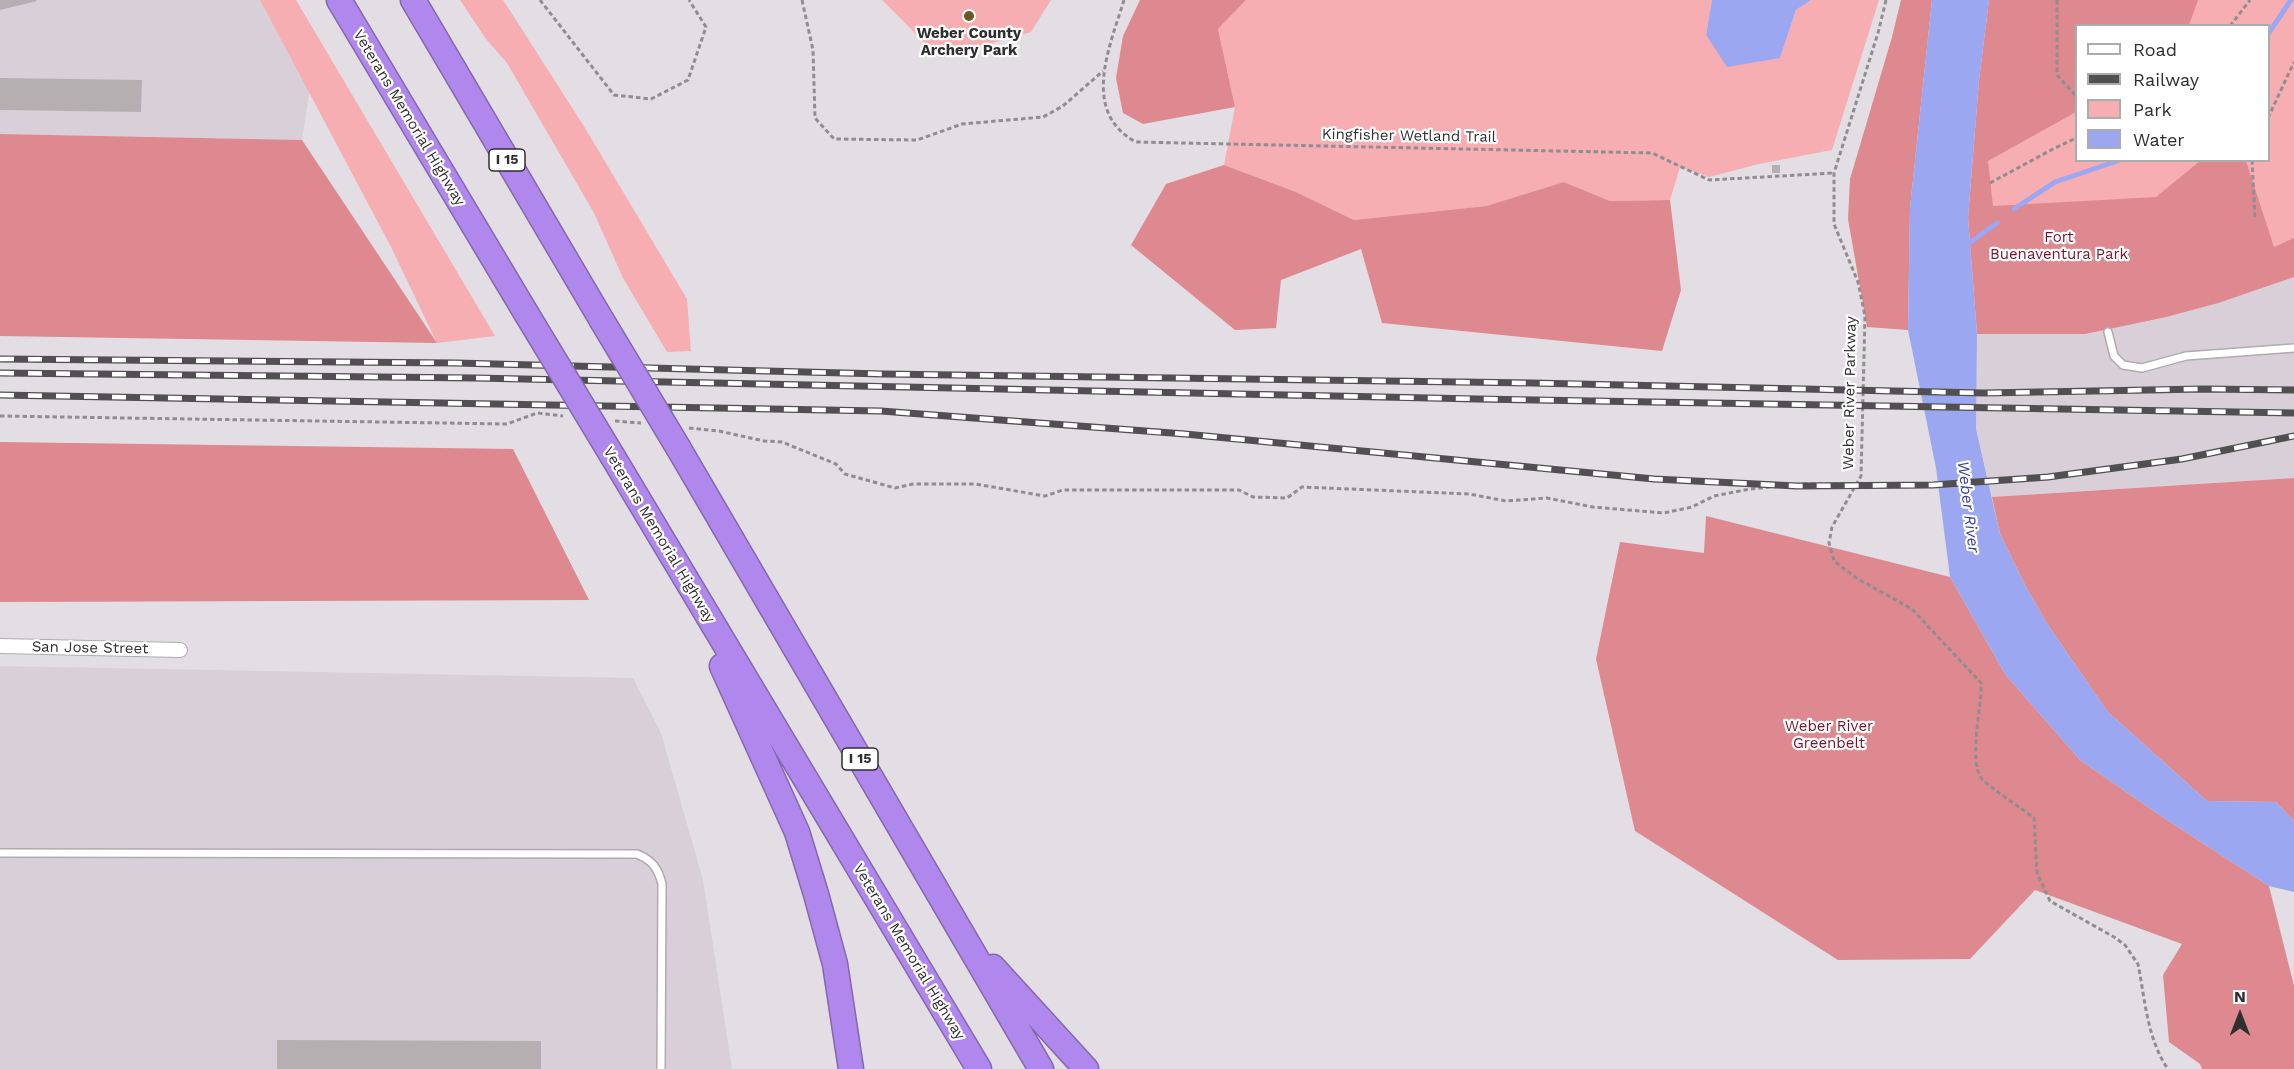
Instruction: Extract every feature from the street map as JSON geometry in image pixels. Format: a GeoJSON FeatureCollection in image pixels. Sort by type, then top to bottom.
{"type":"FeatureCollection","features":[{"type":"Feature","properties":{"kind":"highway","name":"Veterans Memorial Highway"},"geometry":{"type":"LineString","coordinates":[[339,0],[979,1069]]}},
{"type":"Feature","properties":{"kind":"highway","name":"I 15"},"geometry":{"type":"LineString","coordinates":[[413,0],[601,319],[682,438],[960,932],[1041,1069]]}},
{"type":"Feature","properties":{"kind":"highway"},"geometry":{"type":"LineString","coordinates":[[676,566],[796,832],[835,964],[851,1069]]}},
{"type":"Feature","properties":{"kind":"highway"},"geometry":{"type":"LineString","coordinates":[[960,932],[1086,1069]]}},
{"type":"Feature","properties":{"kind":"street","name":"San Jose Street"},"geometry":{"type":"LineString","coordinates":[[0,646],[180,650]]}},
{"type":"Feature","properties":{"kind":"lane"},"geometry":{"type":"LineString","coordinates":[[2108,332],[2114,356],[2123,365],[2142,369],[2186,356],[2294,348]]}},
{"type":"Feature","properties":{"kind":"lane"},"geometry":{"type":"LineString","coordinates":[[0,853],[637,854],[648,859],[655,866],[662,884],[661,1069]]}},
{"type":"Feature","properties":{"kind":"path"},"geometry":{"type":"LineString","coordinates":[[540,0],[614,95],[651,99],[688,80],[706,27],[689,0]]}},
{"type":"Feature","properties":{"kind":"path"},"geometry":{"type":"LineString","coordinates":[[802,0],[813,50],[815,118],[834,139],[917,140],[962,124],[1043,117],[1063,106],[1103,70]]}},
{"type":"Feature","properties":{"kind":"path","name":"Kingfisher Wetland Trail"},"geometry":{"type":"LineString","coordinates":[[1124,0],[1103,70],[1109,119],[1121,134],[1136,142],[1653,153],[1709,180],[1834,173]]}},
{"type":"Feature","properties":{"kind":"path","name":"Weber River Parkway"},"geometry":{"type":"LineString","coordinates":[[1886,0],[1878,33],[1834,173],[1834,224],[1858,282],[1865,316],[1861,476],[1832,526],[1829,543],[1834,561],[1858,579],[1912,609],[1981,682],[1982,698],[1975,754],[1980,777],[2034,818],[2037,873],[2050,901],[2114,937],[2133,954],[2138,964],[2151,1032],[2159,1057],[2168,1069]]}},
{"type":"Feature","properties":{"kind":"path"},"geometry":{"type":"LineString","coordinates":[[2057,0],[2057,75],[2075,95]]}},
{"type":"Feature","properties":{"kind":"path"},"geometry":{"type":"LineString","coordinates":[[2232,24],[2250,0]]}},
{"type":"Feature","properties":{"kind":"path"},"geometry":{"type":"LineString","coordinates":[[2270,114],[2294,62]]}},
{"type":"Feature","properties":{"kind":"path"},"geometry":{"type":"LineString","coordinates":[[1990,183],[2075,138]]}},
{"type":"Feature","properties":{"kind":"path"},"geometry":{"type":"LineString","coordinates":[[2252,162],[2255,218]]}},
{"type":"Feature","properties":{"kind":"path"},"geometry":{"type":"LineString","coordinates":[[0,416],[507,424],[537,413],[572,417]]}},
{"type":"Feature","properties":{"kind":"path"},"geometry":{"type":"LineString","coordinates":[[606,420],[651,424]]}},
{"type":"Feature","properties":{"kind":"path"},"geometry":{"type":"LineString","coordinates":[[682,438],[719,431],[764,441],[782,442],[836,464],[846,474],[895,488],[913,484],[975,484],[1045,496],[1062,490],[1239,490],[1253,497],[1287,498],[1302,487],[1469,494],[1506,501],[1547,498],[1593,507],[1664,513],[1692,507],[1714,496],[1750,489],[1804,484],[1856,484]]}},
{"type":"Feature","properties":{"kind":"shaded area"},"geometry":{"type":"Polygon","coordinates":[[[0,0],[267,0],[311,81],[302,140],[0,134],[0,0]]]}},
{"type":"Feature","properties":{"kind":"shaded area"},"geometry":{"type":"Polygon","coordinates":[[[2294,277],[2294,478],[1992,497],[1976,429],[1977,334],[2085,334],[2166,317],[2218,303],[2294,277]]]}},
{"type":"Feature","properties":{"kind":"shaded area"},"geometry":{"type":"Polygon","coordinates":[[[0,666],[633,678],[661,733],[703,880],[732,1069],[0,1069],[0,666]]]}},
{"type":"Feature","properties":{"kind":"green space"},"geometry":{"type":"Polygon","coordinates":[[[260,0],[296,0],[495,336],[437,343],[390,245],[260,0]]]}},
{"type":"Feature","properties":{"kind":"green space"},"geometry":{"type":"Polygon","coordinates":[[[460,0],[503,0],[509,9],[585,128],[687,299],[691,351],[667,352],[623,278],[594,213],[507,63],[486,39],[460,0]]]}},
{"type":"Feature","properties":{"kind":"green space","name":"Weber County Archery Park"},"geometry":{"type":"Polygon","coordinates":[[[882,0],[1051,0],[1031,32],[940,58],[882,0]]]}},
{"type":"Feature","properties":{"kind":"green space"},"geometry":{"type":"Polygon","coordinates":[[[1140,0],[1246,0],[1218,29],[1235,107],[1143,124],[1123,113],[1116,78],[1123,36],[1140,0]]]}},
{"type":"Feature","properties":{"kind":"green space"},"geometry":{"type":"Polygon","coordinates":[[[1246,0],[1712,0],[1706,35],[1780,58],[1796,10],[1811,0],[1879,0],[1832,150],[1759,164],[1709,177],[1680,167],[1670,200],[1610,201],[1564,182],[1486,206],[1354,220],[1296,192],[1224,165],[1235,107],[1218,29],[1246,0]]]}},
{"type":"Feature","properties":{"kind":"green space"},"geometry":{"type":"Polygon","coordinates":[[[1901,0],[1932,0],[1910,208],[1908,330],[1867,327],[1848,219],[1850,179],[1901,0]]]}},
{"type":"Feature","properties":{"kind":"green space","name":"Fort Buenaventura Park"},"geometry":{"type":"Polygon","coordinates":[[[1989,0],[2294,0],[2294,277],[2218,303],[2166,317],[2085,334],[1977,334],[1989,0]]]}},
{"type":"Feature","properties":{"kind":"green space","name":"Fort Buenaventura Park"},"geometry":{"type":"Polygon","coordinates":[[[1989,0],[2198,0],[2189,24],[2075,24],[2075,113],[1988,161],[1993,206],[2156,197],[2199,162],[2246,162],[2274,247],[2294,238],[2294,277],[2218,303],[2166,317],[2085,334],[1977,334],[1968,218],[1979,80],[1989,0]]]}},
{"type":"Feature","properties":{"kind":"green space"},"geometry":{"type":"Polygon","coordinates":[[[0,134],[302,140],[437,343],[0,336],[0,134]]]}},
{"type":"Feature","properties":{"kind":"green space"},"geometry":{"type":"Polygon","coordinates":[[[1224,165],[1296,192],[1354,220],[1486,206],[1564,182],[1610,201],[1670,200],[1681,290],[1662,351],[1382,323],[1361,249],[1281,280],[1276,328],[1235,330],[1131,245],[1166,184],[1224,165]]]}},
{"type":"Feature","properties":{"kind":"green space"},"geometry":{"type":"Polygon","coordinates":[[[0,442],[513,449],[589,600],[0,602],[0,442]]]}},
{"type":"Feature","properties":{"kind":"green space"},"geometry":{"type":"Polygon","coordinates":[[[2294,478],[2294,821],[2276,802],[2207,801],[2107,711],[2046,622],[2025,585],[2000,534],[1992,497],[2294,478]]]}},
{"type":"Feature","properties":{"kind":"green space","name":"Weber River Greenbelt"},"geometry":{"type":"Polygon","coordinates":[[[1706,516],[1950,577],[2005,674],[2080,760],[2269,886],[2294,986],[2294,1069],[2202,1069],[2200,1064],[2169,1042],[2163,975],[2182,944],[2035,890],[1970,959],[1838,960],[1635,831],[1596,659],[1620,542],[1704,553],[1706,516]]]}},
{"type":"Feature","properties":{"kind":"water"},"geometry":{"type":"Polygon","coordinates":[[[1712,0],[1811,0],[1796,10],[1780,58],[1727,67],[1706,35],[1712,0]]]}},
{"type":"Feature","properties":{"kind":"water","name":"Weber River"},"geometry":{"type":"Polygon","coordinates":[[[1932,0],[1989,0],[1979,80],[1968,218],[1977,334],[1976,429],[2000,534],[2046,622],[2107,711],[2207,801],[2276,802],[2294,821],[2294,892],[2269,886],[2080,760],[2005,674],[1950,577],[1936,468],[1908,330],[1910,208],[1932,0]]]}},
{"type":"Feature","properties":{"kind":"building"},"geometry":{"type":"Polygon","coordinates":[[[0,0],[36,0],[37,1],[0,10],[0,0]]]}},
{"type":"Feature","properties":{"kind":"building"},"geometry":{"type":"Polygon","coordinates":[[[0,78],[142,80],[141,112],[0,110],[0,78]]]}},
{"type":"Feature","properties":{"kind":"building"},"geometry":{"type":"Polygon","coordinates":[[[1772,165],[1780,165],[1780,173],[1772,173],[1772,165]]]}},
{"type":"Feature","properties":{"kind":"building"},"geometry":{"type":"Polygon","coordinates":[[[277,1040],[541,1041],[541,1069],[277,1069],[277,1040]]]}},
{"type":"Feature","properties":{"kind":"waterway"},"geometry":{"type":"LineString","coordinates":[[2270,31],[2291,0]]}},
{"type":"Feature","properties":{"kind":"waterway"},"geometry":{"type":"LineString","coordinates":[[2014,209],[2055,182],[2114,162]]}},
{"type":"Feature","properties":{"kind":"waterway"},"geometry":{"type":"LineString","coordinates":[[1964,247],[1997,223]]}},
{"type":"Feature","properties":{"kind":"railway"},"geometry":{"type":"LineString","coordinates":[[0,359],[456,363],[883,374],[1532,383],[1984,393],[2203,389],[2294,390]]}},
{"type":"Feature","properties":{"kind":"railway"},"geometry":{"type":"LineString","coordinates":[[0,373],[475,378],[2294,413]]}},
{"type":"Feature","properties":{"kind":"railway"},"geometry":{"type":"LineString","coordinates":[[0,395],[881,411],[1185,434],[1654,479],[1797,486],[1933,485],[2048,477],[2182,459],[2294,436]]}},
{"type":"Feature","properties":{"kind":"place","name":"Weber County Archery Park"},"geometry":{"type":"Point","coordinates":[969,16]}}]}
